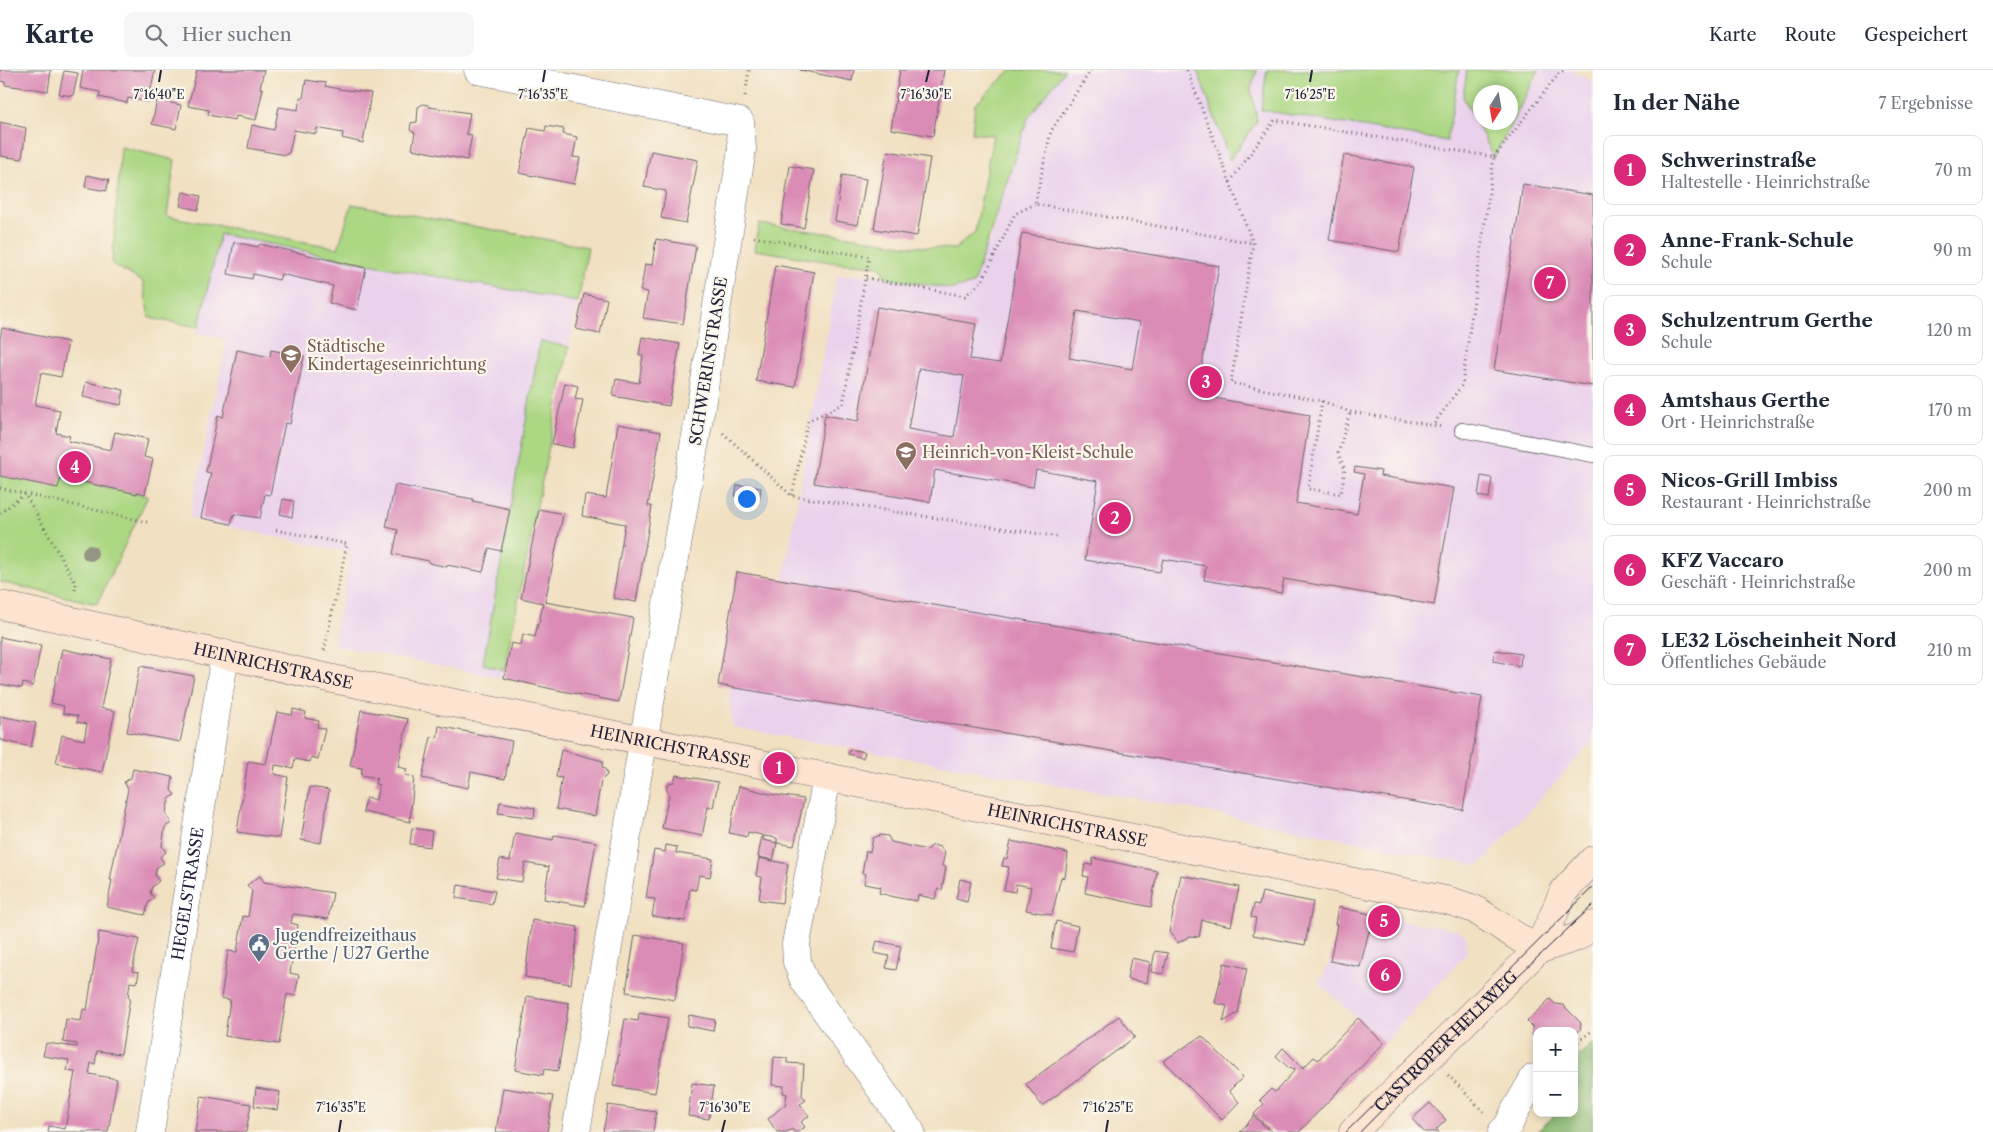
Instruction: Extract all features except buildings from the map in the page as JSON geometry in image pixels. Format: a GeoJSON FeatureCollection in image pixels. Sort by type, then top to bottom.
{"type":"FeatureCollection","features":[{"type":"Feature","properties":{"kind":"street","name":"SCHWERINSTRASSE"},"geometry":{"type":"LineString","coordinates":[[478,70],[740,122],[742,149],[700,412],[576,1132]]}},
{"type":"Feature","properties":{"kind":"street","name":"HEINRICHSTRASSE"},"geometry":{"type":"LineString","coordinates":[[0,605],[318,675],[1450,901],[1474,909],[1538,950]]}},
{"type":"Feature","properties":{"kind":"street","name":"HEGELSTRASSE"},"geometry":{"type":"LineString","coordinates":[[150,1132],[225,654]]}},
{"type":"Feature","properties":{"kind":"street"},"geometry":{"type":"LineString","coordinates":[[827,777],[796,944],[797,962],[804,980],[911,1132]]}},
{"type":"Feature","properties":{"kind":"street","name":"CASTROPER HELLWEG"},"geometry":{"type":"LineString","coordinates":[[1354,1132],[1538,950],[1564,890],[1593,860]]}},
{"type":"Feature","properties":{"kind":"street","name":"CASTROPER HELLWEG"},"geometry":{"type":"LineString","coordinates":[[1538,950],[1577,937],[1593,925]]}},
{"type":"Feature","properties":{"kind":"street"},"geometry":{"type":"LineString","coordinates":[[1502,1132],[1508,1126],[1533,1080]]}},
{"type":"Feature","properties":{"kind":"lane"},"geometry":{"type":"LineString","coordinates":[[1462,430],[1593,455]]}},
{"type":"Feature","properties":{"kind":"path"},"geometry":{"type":"LineString","coordinates":[[1035,204],[1051,131],[1091,70]]}},
{"type":"Feature","properties":{"kind":"path"},"geometry":{"type":"LineString","coordinates":[[1187,70],[1253,243],[1231,382],[1322,401],[1350,412],[1462,430]]}},
{"type":"Feature","properties":{"kind":"path"},"geometry":{"type":"LineString","coordinates":[[1433,425],[1462,385],[1494,157],[1560,72],[1565,70]]}},
{"type":"Feature","properties":{"kind":"path"},"geometry":{"type":"LineString","coordinates":[[1230,182],[1276,120],[1494,157]]}},
{"type":"Feature","properties":{"kind":"path"},"geometry":{"type":"LineString","coordinates":[[866,278],[965,296],[982,281],[1014,214],[1035,204],[1253,243]]}},
{"type":"Feature","properties":{"kind":"path"},"geometry":{"type":"LineString","coordinates":[[728,233],[870,257],[843,404],[808,421],[792,496]]}},
{"type":"Feature","properties":{"kind":"path"},"geometry":{"type":"LineString","coordinates":[[1322,401],[1308,489],[1341,494],[1345,469],[1338,454],[1350,412]]}},
{"type":"Feature","properties":{"kind":"path"},"geometry":{"type":"LineString","coordinates":[[700,412],[792,496],[1060,537]]}},
{"type":"Feature","properties":{"kind":"path"},"geometry":{"type":"LineString","coordinates":[[0,488],[147,522]]}},
{"type":"Feature","properties":{"kind":"path"},"geometry":{"type":"LineString","coordinates":[[0,514],[25,494]]}},
{"type":"Feature","properties":{"kind":"path"},"geometry":{"type":"LineString","coordinates":[[25,494],[76,584],[70,620]]}},
{"type":"Feature","properties":{"kind":"path"},"geometry":{"type":"LineString","coordinates":[[276,530],[347,544],[318,675]]}},
{"type":"Feature","properties":{"kind":"path"},"geometry":{"type":"LineString","coordinates":[[1578,1042],[1593,1030]]}},
{"type":"Feature","properties":{"kind":"path"},"geometry":{"type":"LineString","coordinates":[[1431,1056],[1483,1111]]}},
{"type":"Feature","properties":{"kind":"shaded area"},"geometry":{"type":"Polygon","coordinates":[[[1053,70],[1571,70],[1593,82],[1593,741],[1479,866],[1197,810],[733,727],[729,698],[738,627],[784,578],[837,275],[950,276],[990,242],[1022,112],[1053,70]]]}},
{"type":"Feature","properties":{"kind":"shaded area"},"geometry":{"type":"Polygon","coordinates":[[[219,234],[384,267],[578,302],[502,678],[333,645],[351,553],[190,518],[227,340],[197,333],[219,234]]]}},
{"type":"Feature","properties":{"kind":"shaded area"},"geometry":{"type":"Polygon","coordinates":[[[1394,919],[1457,930],[1466,936],[1467,953],[1384,1043],[1319,983],[1330,961],[1360,967],[1369,931],[1391,935],[1394,919]]]}},
{"type":"Feature","properties":{"kind":"green space"},"geometry":{"type":"Polygon","coordinates":[[[1011,70],[1065,70],[1028,118],[973,284],[952,289],[886,278],[880,266],[836,263],[755,250],[759,224],[907,246],[955,249],[975,232],[993,135],[972,133],[975,104],[1011,70]]]}},
{"type":"Feature","properties":{"kind":"green space"},"geometry":{"type":"Polygon","coordinates":[[[1197,70],[1257,70],[1251,89],[1257,121],[1230,160],[1197,70]]]}},
{"type":"Feature","properties":{"kind":"green space"},"geometry":{"type":"Polygon","coordinates":[[[1267,70],[1459,70],[1447,141],[1261,110],[1267,70]]]}},
{"type":"Feature","properties":{"kind":"green space"},"geometry":{"type":"Polygon","coordinates":[[[1467,70],[1539,70],[1518,111],[1518,85],[1473,85],[1473,116],[1463,97],[1467,70]]]}},
{"type":"Feature","properties":{"kind":"green space"},"geometry":{"type":"Polygon","coordinates":[[[1480,130],[1508,130],[1494,157],[1480,130]]]}},
{"type":"Feature","properties":{"kind":"green space"},"geometry":{"type":"Polygon","coordinates":[[[121,147],[175,160],[167,216],[338,248],[352,204],[588,247],[578,302],[384,267],[220,234],[199,327],[149,318],[143,282],[112,264],[121,147]]]}},
{"type":"Feature","properties":{"kind":"green space"},"geometry":{"type":"Polygon","coordinates":[[[540,341],[569,347],[504,670],[483,664],[540,341]]]}},
{"type":"Feature","properties":{"kind":"green space"},"geometry":{"type":"Polygon","coordinates":[[[0,465],[148,496],[97,604],[0,582],[0,465]]]}},
{"type":"Feature","properties":{"kind":"green space"},"geometry":{"type":"Polygon","coordinates":[[[1593,1043],[1593,1132],[1536,1132],[1553,1117],[1578,1117],[1578,1056],[1593,1043]]]}},
{"type":"Feature","properties":{"kind":"tram line"},"geometry":{"type":"LineString","coordinates":[[1346,1132],[1593,887]]}},
{"type":"Feature","properties":{"kind":"tram line"},"geometry":{"type":"LineString","coordinates":[[1360,1132],[1465,1026],[1593,905]]}},
{"type":"Feature","properties":{"kind":"place","name":"LE32 Löscheinheit Nord"},"geometry":{"type":"Point","coordinates":[1550,283]}},
{"type":"Feature","properties":{"kind":"place","name":"Städtische Kindertageseinrichtung"},"geometry":{"type":"Point","coordinates":[291,374]}},
{"type":"Feature","properties":{"kind":"place","name":"Schulzentrum Gerthe"},"geometry":{"type":"Point","coordinates":[1206,382]}},
{"type":"Feature","properties":{"kind":"place","name":"Amtshaus Gerthe"},"geometry":{"type":"Point","coordinates":[75,467]}},
{"type":"Feature","properties":{"kind":"place","name":"Heinrich-von-Kleist-Schule"},"geometry":{"type":"Point","coordinates":[906,471]}},
{"type":"Feature","properties":{"kind":"place","name":"Anne-Frank-Schule"},"geometry":{"type":"Point","coordinates":[1115,518]}},
{"type":"Feature","properties":{"kind":"place","name":"Schwerinstraße"},"geometry":{"type":"Point","coordinates":[779,768]}},
{"type":"Feature","properties":{"kind":"place","name":"Nicos-Grill Imbiss"},"geometry":{"type":"Point","coordinates":[1384,921]}},
{"type":"Feature","properties":{"kind":"place","name":"Jugendfreizeithaus Gerthe / U27 Gerthe"},"geometry":{"type":"Point","coordinates":[259,963]}},
{"type":"Feature","properties":{"kind":"place","name":"KFZ Vaccaro"},"geometry":{"type":"Point","coordinates":[1385,975]}}]}
